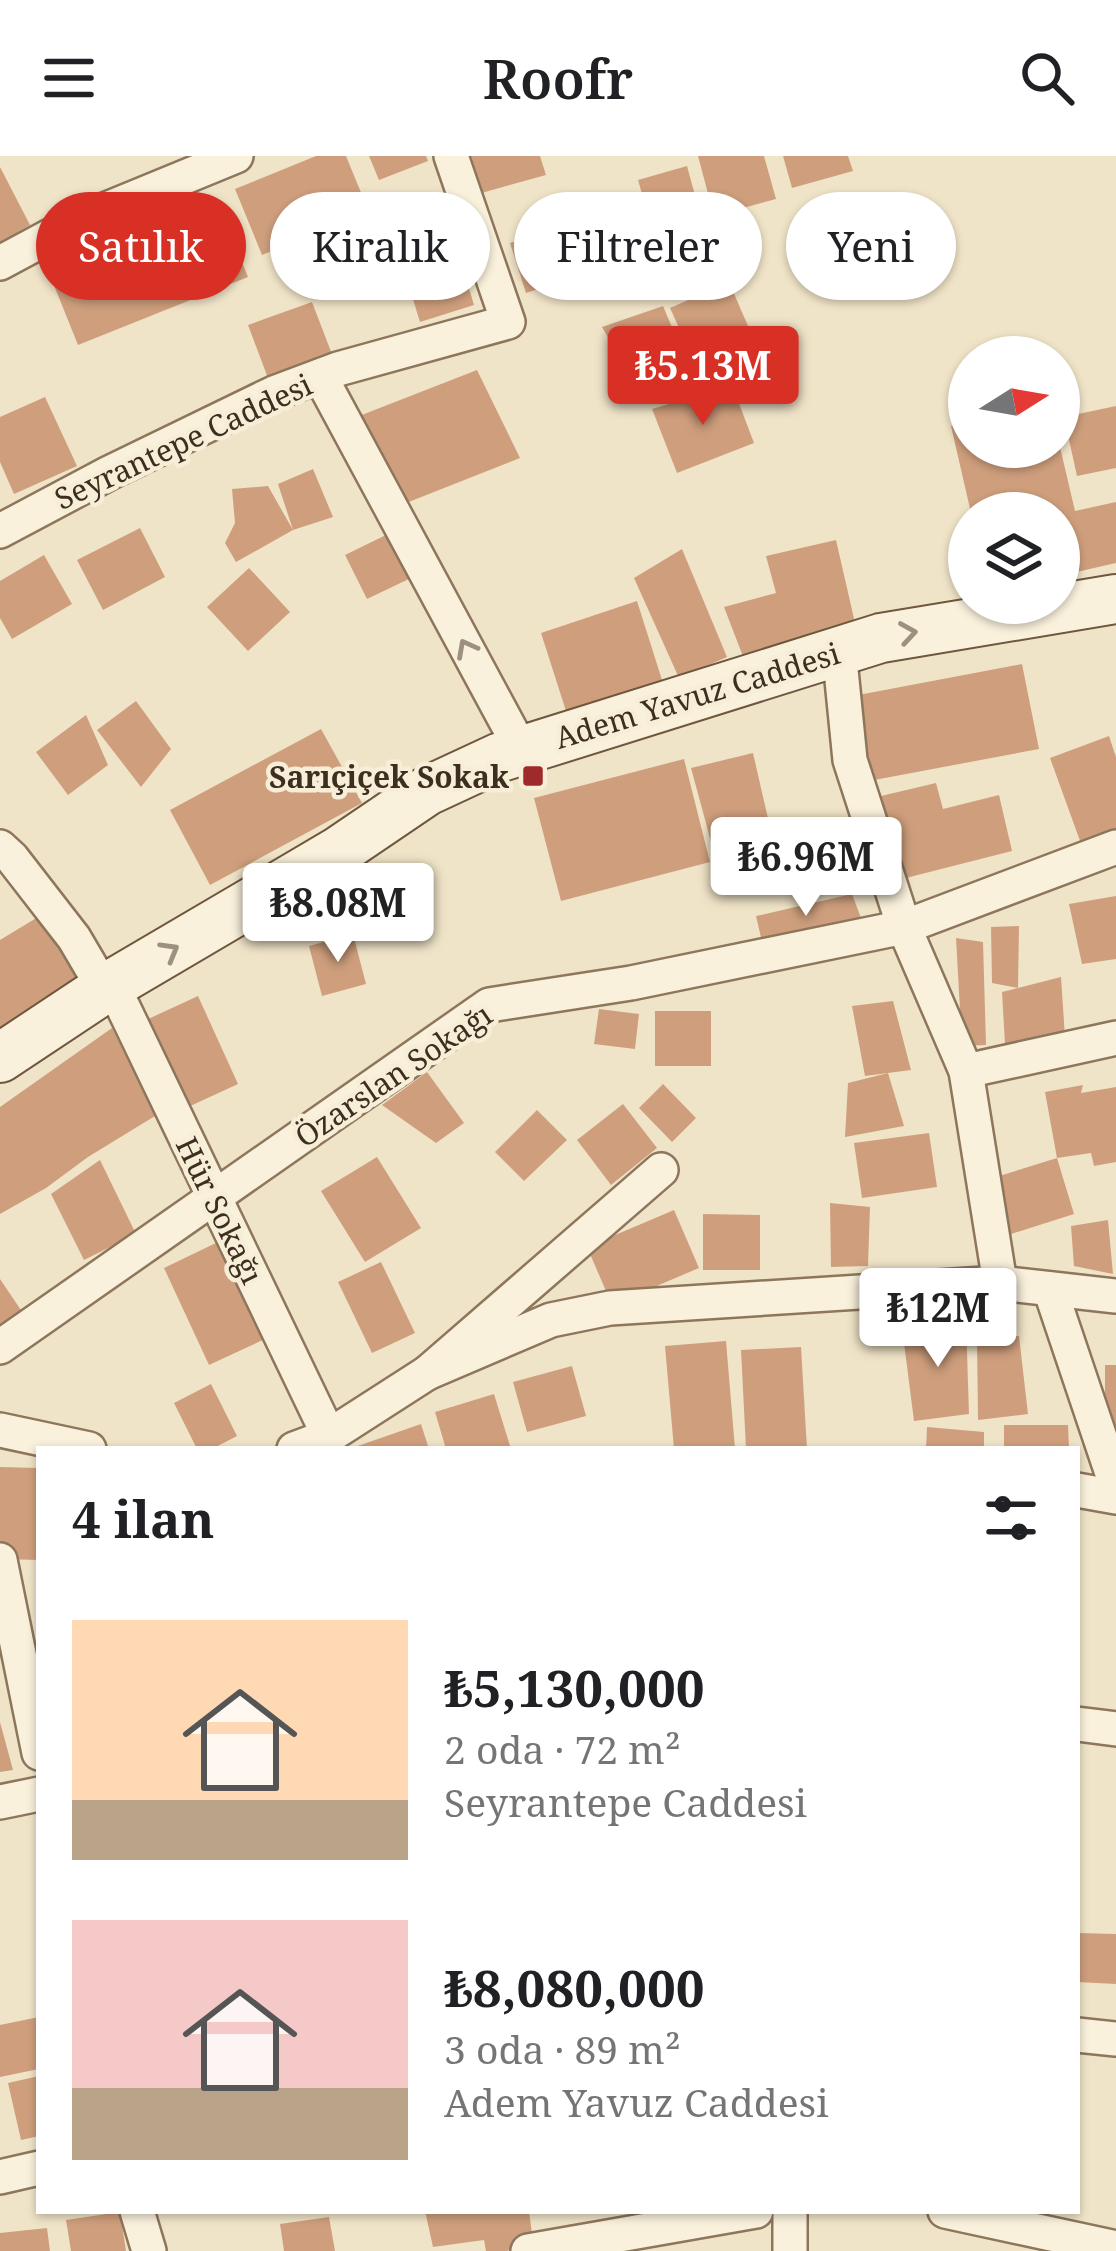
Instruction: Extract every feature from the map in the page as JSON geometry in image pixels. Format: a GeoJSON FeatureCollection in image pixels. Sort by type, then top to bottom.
{"type":"FeatureCollection","features":[{"type":"Feature","properties":{"kind":"main road","name":"Adem Yavuz Caddesi"},"geometry":{"type":"LineString","coordinates":[[0,1058],[108,987],[337,852],[427,791],[498,758],[881,638],[1116,599]]}},
{"type":"Feature","properties":{"kind":"street"},"geometry":{"type":"LineString","coordinates":[[0,263],[80,220],[236,156]]}},
{"type":"Feature","properties":{"kind":"street","name":"Seyrantepe Caddesi"},"geometry":{"type":"LineString","coordinates":[[0,530],[274,393],[508,322],[451,156]]}},
{"type":"Feature","properties":{"kind":"street"},"geometry":{"type":"LineString","coordinates":[[320,376],[522,751]]}},
{"type":"Feature","properties":{"kind":"street"},"geometry":{"type":"LineString","coordinates":[[839,650],[850,760],[904,927],[966,1072],[1000,1283]]}},
{"type":"Feature","properties":{"kind":"street","name":"Özarslan Sokağı"},"geometry":{"type":"LineString","coordinates":[[0,1347],[489,1005],[631,983],[904,927],[1116,847]]}},
{"type":"Feature","properties":{"kind":"street","name":"Hür Sokağı"},"geometry":{"type":"LineString","coordinates":[[0,848],[108,987],[328,1436]]}},
{"type":"Feature","properties":{"kind":"street"},"geometry":{"type":"LineString","coordinates":[[966,1072],[1116,1038]]}},
{"type":"Feature","properties":{"kind":"street"},"geometry":{"type":"LineString","coordinates":[[302,1446],[328,1436],[427,1373],[662,1170]]}},
{"type":"Feature","properties":{"kind":"street"},"geometry":{"type":"LineString","coordinates":[[427,1373],[551,1320],[610,1308],[1000,1283],[1116,1296]]}},
{"type":"Feature","properties":{"kind":"street"},"geometry":{"type":"LineString","coordinates":[[1050,1289],[1116,1485]]}},
{"type":"Feature","properties":{"kind":"street"},"geometry":{"type":"LineString","coordinates":[[0,1430],[75,1446]]}},
{"type":"Feature","properties":{"kind":"street"},"geometry":{"type":"LineString","coordinates":[[1080,1491],[1116,1497]]}},
{"type":"Feature","properties":{"kind":"street"},"geometry":{"type":"LineString","coordinates":[[0,1560],[36,1738]]}},
{"type":"Feature","properties":{"kind":"street"},"geometry":{"type":"LineString","coordinates":[[1080,1724],[1116,1729]]}},
{"type":"Feature","properties":{"kind":"street"},"geometry":{"type":"LineString","coordinates":[[0,1802],[36,1795]]}},
{"type":"Feature","properties":{"kind":"street"},"geometry":{"type":"LineString","coordinates":[[1080,2035],[1116,2039]]}},
{"type":"Feature","properties":{"kind":"street"},"geometry":{"type":"LineString","coordinates":[[1,2173],[36,2168]]}},
{"type":"Feature","properties":{"kind":"street"},"geometry":{"type":"LineString","coordinates":[[138,2214],[148,2251]]}},
{"type":"Feature","properties":{"kind":"street"},"geometry":{"type":"LineString","coordinates":[[528,2251],[738,2214]]}},
{"type":"Feature","properties":{"kind":"street"},"geometry":{"type":"LineString","coordinates":[[790,2214],[790,2251]]}},
{"type":"Feature","properties":{"kind":"street"},"geometry":{"type":"LineString","coordinates":[[959,2214],[1116,2248]]}},
{"type":"Feature","properties":{"kind":"building"},"geometry":{"type":"Polygon","coordinates":[[[316,156],[346,156],[361,192],[270,192],[270,252],[262,255],[246,216],[246,192],[235,189],[316,156]]]}},
{"type":"Feature","properties":{"kind":"building"},"geometry":{"type":"Polygon","coordinates":[[[369,156],[426,156],[428,161],[379,180],[369,156]]]}},
{"type":"Feature","properties":{"kind":"building"},"geometry":{"type":"Polygon","coordinates":[[[467,156],[540,156],[546,175],[477,192],[467,156]]]}},
{"type":"Feature","properties":{"kind":"building"},"geometry":{"type":"Polygon","coordinates":[[[698,156],[764,156],[776,199],[762,203],[762,192],[708,192],[698,156]]]}},
{"type":"Feature","properties":{"kind":"building"},"geometry":{"type":"Polygon","coordinates":[[[783,156],[848,156],[853,171],[792,188],[783,156]]]}},
{"type":"Feature","properties":{"kind":"building"},"geometry":{"type":"Polygon","coordinates":[[[687,166],[694,192],[641,192],[638,180],[687,166]]]}},
{"type":"Feature","properties":{"kind":"building"},"geometry":{"type":"Polygon","coordinates":[[[0,167],[30,225],[0,243],[0,167]]]}},
{"type":"Feature","properties":{"kind":"building"},"geometry":{"type":"Polygon","coordinates":[[[60,300],[190,300],[78,345],[60,300]]]}},
{"type":"Feature","properties":{"kind":"building"},"geometry":{"type":"Polygon","coordinates":[[[413,300],[472,300],[474,305],[420,322],[413,300]]]}},
{"type":"Feature","properties":{"kind":"building"},"geometry":{"type":"Polygon","coordinates":[[[688,300],[737,300],[751,333],[691,354],[670,308],[688,300]]]}},
{"type":"Feature","properties":{"kind":"building"},"geometry":{"type":"Polygon","coordinates":[[[312,302],[335,362],[271,386],[248,325],[312,302]]]}},
{"type":"Feature","properties":{"kind":"building"},"geometry":{"type":"Polygon","coordinates":[[[663,306],[693,377],[640,394],[602,327],[663,306]]]}},
{"type":"Feature","properties":{"kind":"building"},"geometry":{"type":"Polygon","coordinates":[[[477,370],[520,458],[396,507],[354,418],[477,370]]]}},
{"type":"Feature","properties":{"kind":"building"},"geometry":{"type":"Polygon","coordinates":[[[732,385],[754,443],[677,473],[652,409],[732,385]]]}},
{"type":"Feature","properties":{"kind":"building"},"geometry":{"type":"Polygon","coordinates":[[[45,397],[77,466],[14,494],[0,462],[0,417],[45,397]]]}},
{"type":"Feature","properties":{"kind":"building"},"geometry":{"type":"Polygon","coordinates":[[[1116,406],[1116,468],[1077,476],[1080,414],[1116,406]]]}},
{"type":"Feature","properties":{"kind":"building"},"geometry":{"type":"Polygon","coordinates":[[[961,468],[1065,468],[1071,492],[966,492],[961,468]]]}},
{"type":"Feature","properties":{"kind":"building"},"geometry":{"type":"Polygon","coordinates":[[[313,469],[333,517],[293,530],[278,484],[313,469]]]}},
{"type":"Feature","properties":{"kind":"building"},"geometry":{"type":"Polygon","coordinates":[[[268,486],[293,530],[236,562],[225,543],[235,523],[232,489],[268,486]]]}},
{"type":"Feature","properties":{"kind":"building"},"geometry":{"type":"Polygon","coordinates":[[[1116,502],[1116,563],[1080,571],[1080,510],[1116,502]]]}},
{"type":"Feature","properties":{"kind":"building"},"geometry":{"type":"Polygon","coordinates":[[[140,528],[165,577],[103,610],[77,560],[140,528]]]}},
{"type":"Feature","properties":{"kind":"building"},"geometry":{"type":"Polygon","coordinates":[[[390,533],[413,577],[367,599],[345,555],[390,533]]]}},
{"type":"Feature","properties":{"kind":"building"},"geometry":{"type":"Polygon","coordinates":[[[836,540],[858,636],[744,659],[724,607],[776,593],[766,556],[836,540]]]}},
{"type":"Feature","properties":{"kind":"building"},"geometry":{"type":"Polygon","coordinates":[[[682,549],[727,657],[679,678],[634,578],[682,549]]]}},
{"type":"Feature","properties":{"kind":"building"},"geometry":{"type":"Polygon","coordinates":[[[44,555],[72,604],[12,639],[0,618],[0,581],[44,555]]]}},
{"type":"Feature","properties":{"kind":"building"},"geometry":{"type":"Polygon","coordinates":[[[249,568],[290,612],[248,651],[207,607],[249,568]]]}},
{"type":"Feature","properties":{"kind":"building"},"geometry":{"type":"Polygon","coordinates":[[[637,601],[662,680],[566,711],[541,633],[637,601]]]}},
{"type":"Feature","properties":{"kind":"building"},"geometry":{"type":"Polygon","coordinates":[[[1022,664],[1039,749],[869,781],[853,696],[1022,664]]]}},
{"type":"Feature","properties":{"kind":"building"},"geometry":{"type":"Polygon","coordinates":[[[136,701],[171,749],[141,787],[97,730],[136,701]]]}},
{"type":"Feature","properties":{"kind":"building"},"geometry":{"type":"Polygon","coordinates":[[[86,715],[108,765],[68,795],[36,752],[86,715]]]}},
{"type":"Feature","properties":{"kind":"building"},"geometry":{"type":"Polygon","coordinates":[[[321,729],[362,803],[210,885],[170,810],[321,729]]]}},
{"type":"Feature","properties":{"kind":"building"},"geometry":{"type":"Polygon","coordinates":[[[1109,736],[1116,757],[1116,837],[1083,849],[1050,758],[1109,736]]]}},
{"type":"Feature","properties":{"kind":"building"},"geometry":{"type":"Polygon","coordinates":[[[753,753],[780,871],[723,886],[691,768],[753,753]]]}},
{"type":"Feature","properties":{"kind":"building"},"geometry":{"type":"Polygon","coordinates":[[[684,759],[710,862],[561,901],[534,798],[684,759]]]}},
{"type":"Feature","properties":{"kind":"building"},"geometry":{"type":"Polygon","coordinates":[[[936,783],[943,809],[999,795],[1012,851],[902,879],[881,796],[936,783]]]}},
{"type":"Feature","properties":{"kind":"building"},"geometry":{"type":"Polygon","coordinates":[[[852,894],[861,918],[763,946],[756,916],[852,894]]]}},
{"type":"Feature","properties":{"kind":"building"},"geometry":{"type":"Polygon","coordinates":[[[1116,896],[1116,959],[1082,964],[1069,904],[1116,896]]]}},
{"type":"Feature","properties":{"kind":"building"},"geometry":{"type":"Polygon","coordinates":[[[38,917],[79,980],[0,1031],[0,940],[38,917]]]}},
{"type":"Feature","properties":{"kind":"building"},"geometry":{"type":"Polygon","coordinates":[[[1019,926],[1018,988],[992,983],[991,927],[1019,926]]]}},
{"type":"Feature","properties":{"kind":"building"},"geometry":{"type":"Polygon","coordinates":[[[353,934],[366,984],[322,996],[309,946],[353,934]]]}},
{"type":"Feature","properties":{"kind":"building"},"geometry":{"type":"Polygon","coordinates":[[[956,938],[983,942],[986,1045],[962,1046],[956,938]]]}},
{"type":"Feature","properties":{"kind":"building"},"geometry":{"type":"Polygon","coordinates":[[[1061,977],[1065,1037],[1005,1044],[1002,992],[1061,977]]]}},
{"type":"Feature","properties":{"kind":"building"},"geometry":{"type":"Polygon","coordinates":[[[198,996],[238,1084],[186,1108],[146,1020],[198,996]]]}},
{"type":"Feature","properties":{"kind":"building"},"geometry":{"type":"Polygon","coordinates":[[[893,1001],[911,1070],[865,1076],[852,1006],[893,1001]]]}},
{"type":"Feature","properties":{"kind":"building"},"geometry":{"type":"Polygon","coordinates":[[[599,1009],[639,1014],[635,1049],[594,1044],[599,1009]]]}},
{"type":"Feature","properties":{"kind":"building"},"geometry":{"type":"Polygon","coordinates":[[[655,1011],[711,1011],[711,1066],[655,1066],[655,1011]]]}},
{"type":"Feature","properties":{"kind":"building"},"geometry":{"type":"Polygon","coordinates":[[[112,1028],[155,1116],[0,1214],[0,1107],[112,1028]]]}},
{"type":"Feature","properties":{"kind":"building"},"geometry":{"type":"Polygon","coordinates":[[[427,1072],[464,1123],[436,1143],[382,1105],[427,1072]]]}},
{"type":"Feature","properties":{"kind":"building"},"geometry":{"type":"Polygon","coordinates":[[[888,1073],[904,1126],[845,1137],[848,1083],[888,1073]]]}},
{"type":"Feature","properties":{"kind":"building"},"geometry":{"type":"Polygon","coordinates":[[[663,1084],[696,1118],[672,1142],[639,1108],[663,1084]]]}},
{"type":"Feature","properties":{"kind":"building"},"geometry":{"type":"Polygon","coordinates":[[[1083,1085],[1081,1093],[1116,1087],[1116,1162],[1094,1166],[1091,1153],[1057,1158],[1045,1092],[1083,1085]]]}},
{"type":"Feature","properties":{"kind":"building"},"geometry":{"type":"Polygon","coordinates":[[[623,1104],[657,1148],[611,1185],[577,1140],[623,1104]]]}},
{"type":"Feature","properties":{"kind":"building"},"geometry":{"type":"Polygon","coordinates":[[[537,1110],[567,1140],[524,1181],[495,1152],[537,1110]]]}},
{"type":"Feature","properties":{"kind":"building"},"geometry":{"type":"Polygon","coordinates":[[[929,1133],[937,1187],[862,1198],[854,1143],[929,1133]]]}},
{"type":"Feature","properties":{"kind":"building"},"geometry":{"type":"Polygon","coordinates":[[[377,1157],[421,1228],[365,1262],[321,1191],[377,1157]]]}},
{"type":"Feature","properties":{"kind":"building"},"geometry":{"type":"Polygon","coordinates":[[[1057,1158],[1074,1214],[1008,1235],[996,1177],[1057,1158]]]}},
{"type":"Feature","properties":{"kind":"building"},"geometry":{"type":"Polygon","coordinates":[[[100,1160],[136,1234],[84,1260],[51,1194],[100,1160]]]}},
{"type":"Feature","properties":{"kind":"building"},"geometry":{"type":"Polygon","coordinates":[[[830,1203],[870,1207],[868,1266],[831,1267],[830,1203]]]}},
{"type":"Feature","properties":{"kind":"building"},"geometry":{"type":"Polygon","coordinates":[[[674,1210],[699,1268],[612,1305],[587,1247],[674,1210]]]}},
{"type":"Feature","properties":{"kind":"building"},"geometry":{"type":"Polygon","coordinates":[[[703,1214],[760,1215],[760,1270],[703,1270],[703,1214]]]}},
{"type":"Feature","properties":{"kind":"building"},"geometry":{"type":"Polygon","coordinates":[[[1108,1220],[1113,1274],[1074,1266],[1071,1226],[1108,1220]]]}},
{"type":"Feature","properties":{"kind":"building"},"geometry":{"type":"Polygon","coordinates":[[[220,1241],[265,1339],[209,1365],[164,1268],[220,1241]]]}},
{"type":"Feature","properties":{"kind":"building"},"geometry":{"type":"Polygon","coordinates":[[[381,1262],[415,1333],[372,1353],[338,1282],[381,1262]]]}},
{"type":"Feature","properties":{"kind":"building"},"geometry":{"type":"Polygon","coordinates":[[[0,1279],[27,1319],[0,1338],[0,1279]]]}},
{"type":"Feature","properties":{"kind":"building"},"geometry":{"type":"Polygon","coordinates":[[[966,1321],[969,1414],[914,1421],[902,1327],[966,1321]]]}},
{"type":"Feature","properties":{"kind":"building"},"geometry":{"type":"Polygon","coordinates":[[[1019,1336],[1028,1414],[978,1420],[977,1340],[1019,1336]]]}},
{"type":"Feature","properties":{"kind":"building"},"geometry":{"type":"Polygon","coordinates":[[[726,1341],[735,1446],[674,1446],[665,1346],[726,1341]]]}},
{"type":"Feature","properties":{"kind":"building"},"geometry":{"type":"Polygon","coordinates":[[[801,1347],[807,1446],[746,1446],[741,1350],[801,1347]]]}},
{"type":"Feature","properties":{"kind":"building"},"geometry":{"type":"Polygon","coordinates":[[[1105,1365],[1116,1365],[1116,1431],[1105,1431],[1105,1365]]]}},
{"type":"Feature","properties":{"kind":"building"},"geometry":{"type":"Polygon","coordinates":[[[572,1366],[586,1416],[527,1432],[513,1382],[572,1366]]]}},
{"type":"Feature","properties":{"kind":"building"},"geometry":{"type":"Polygon","coordinates":[[[211,1384],[237,1436],[218,1446],[196,1446],[174,1403],[211,1384]]]}},
{"type":"Feature","properties":{"kind":"building"},"geometry":{"type":"Polygon","coordinates":[[[494,1394],[510,1446],[445,1446],[435,1412],[494,1394]]]}},
{"type":"Feature","properties":{"kind":"building"},"geometry":{"type":"Polygon","coordinates":[[[421,1424],[428,1446],[358,1446],[421,1424]]]}},
{"type":"Feature","properties":{"kind":"building"},"geometry":{"type":"Polygon","coordinates":[[[1004,1425],[1068,1425],[1069,1446],[1004,1446],[1004,1425]]]}},
{"type":"Feature","properties":{"kind":"building"},"geometry":{"type":"Polygon","coordinates":[[[927,1427],[984,1432],[984,1446],[926,1446],[927,1427]]]}},
{"type":"Feature","properties":{"kind":"building"},"geometry":{"type":"Polygon","coordinates":[[[0,1467],[36,1468],[36,1560],[0,1559],[0,1467]]]}},
{"type":"Feature","properties":{"kind":"building"},"geometry":{"type":"Polygon","coordinates":[[[0,1722],[13,1770],[0,1772],[0,1722]]]}},
{"type":"Feature","properties":{"kind":"building"},"geometry":{"type":"Polygon","coordinates":[[[1080,1933],[1116,1934],[1116,1984],[1080,1982],[1080,1933]]]}},
{"type":"Feature","properties":{"kind":"building"},"geometry":{"type":"Polygon","coordinates":[[[36,2018],[36,2070],[0,2077],[0,2025],[36,2018]]]}},
{"type":"Feature","properties":{"kind":"building"},"geometry":{"type":"Polygon","coordinates":[[[36,2077],[36,2137],[21,2140],[8,2083],[36,2077]]]}},
{"type":"Feature","properties":{"kind":"building"},"geometry":{"type":"Polygon","coordinates":[[[120,2214],[126,2251],[71,2251],[66,2220],[120,2214]]]}},
{"type":"Feature","properties":{"kind":"building"},"geometry":{"type":"Polygon","coordinates":[[[426,2214],[529,2214],[533,2241],[507,2251],[486,2251],[484,2240],[433,2247],[426,2214]]]}},
{"type":"Feature","properties":{"kind":"building"},"geometry":{"type":"Polygon","coordinates":[[[329,2217],[335,2251],[284,2251],[280,2224],[329,2217]]]}},
{"type":"Feature","properties":{"kind":"building"},"geometry":{"type":"Polygon","coordinates":[[[47,2228],[50,2251],[0,2251],[0,2233],[47,2228]]]}},
{"type":"Feature","properties":{"kind":"place","name":"Sarıçiçek Sokak"},"geometry":{"type":"Point","coordinates":[533,776]}}]}
